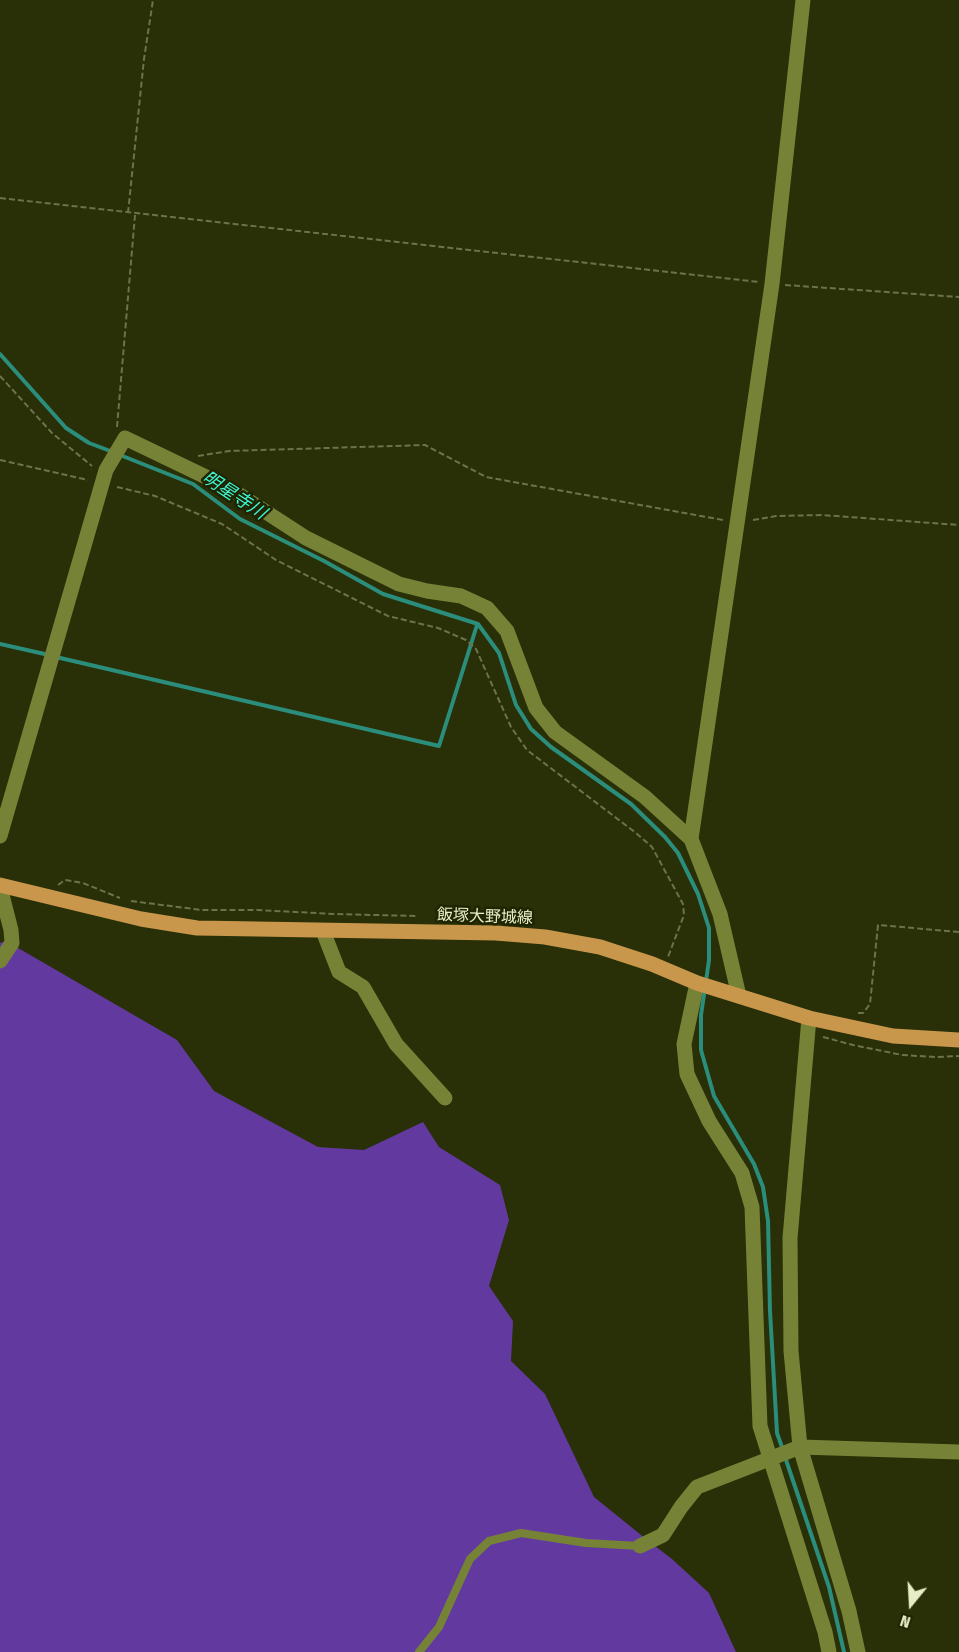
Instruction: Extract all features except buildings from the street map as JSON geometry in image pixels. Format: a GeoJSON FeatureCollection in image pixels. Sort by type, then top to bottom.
{"type":"FeatureCollection","features":[{"type":"Feature","properties":{"kind":"main road","name":"飯塚大野城線"},"geometry":{"type":"LineString","coordinates":[[0,886],[141,919],[197,927],[496,933],[545,937],[600,947],[697,983],[809,1018],[893,1036],[959,1040]]}},
{"type":"Feature","properties":{"kind":"street"},"geometry":{"type":"LineString","coordinates":[[691,839],[772,284],[803,0]]}},
{"type":"Feature","properties":{"kind":"street"},"geometry":{"type":"LineString","coordinates":[[0,836],[104,477],[125,438],[229,488],[306,538],[399,584],[461,596],[487,608],[507,631],[536,708],[555,732],[645,797],[691,839],[720,914],[739,996]]}},
{"type":"Feature","properties":{"kind":"street"},"geometry":{"type":"LineString","coordinates":[[0,886],[11,930],[12,944],[0,961]]}},
{"type":"Feature","properties":{"kind":"street"},"geometry":{"type":"LineString","coordinates":[[323,931],[339,972],[363,987],[396,1044],[445,1098]]}},
{"type":"Feature","properties":{"kind":"street"},"geometry":{"type":"LineString","coordinates":[[697,983],[684,1044],[687,1074],[709,1121],[742,1173],[752,1207],[760,1426],[830,1652]]}},
{"type":"Feature","properties":{"kind":"street"},"geometry":{"type":"LineString","coordinates":[[809,1018],[795,1156],[790,1238],[791,1351],[800,1447],[849,1611],[858,1652]]}},
{"type":"Feature","properties":{"kind":"street"},"geometry":{"type":"LineString","coordinates":[[640,1546],[663,1535],[697,1487],[800,1447],[959,1452]]}},
{"type":"Feature","properties":{"kind":"lane"},"geometry":{"type":"LineString","coordinates":[[419,1652],[439,1627],[470,1559],[489,1541],[521,1533],[586,1543],[640,1546]]}},
{"type":"Feature","properties":{"kind":"path"},"geometry":{"type":"LineString","coordinates":[[128,213],[144,59],[153,0]]}},
{"type":"Feature","properties":{"kind":"path"},"geometry":{"type":"LineString","coordinates":[[0,198],[772,284],[959,297]]}},
{"type":"Feature","properties":{"kind":"path"},"geometry":{"type":"LineString","coordinates":[[125,438],[117,431],[136,214]]}},
{"type":"Feature","properties":{"kind":"path"},"geometry":{"type":"LineString","coordinates":[[0,376],[52,433],[88,461],[104,477]]}},
{"type":"Feature","properties":{"kind":"path"},"geometry":{"type":"LineString","coordinates":[[172,460],[229,451],[424,445],[486,477],[738,522],[776,516],[822,515],[959,525]]}},
{"type":"Feature","properties":{"kind":"path"},"geometry":{"type":"LineString","coordinates":[[0,460],[104,477],[187,508],[222,524],[276,560],[388,616],[438,628],[466,640],[476,649],[511,727],[527,750],[652,847],[683,904],[684,915],[664,969]]}},
{"type":"Feature","properties":{"kind":"path"},"geometry":{"type":"LineString","coordinates":[[51,898],[59,884],[65,880],[83,883],[123,899],[181,908],[422,916]]}},
{"type":"Feature","properties":{"kind":"path"},"geometry":{"type":"LineString","coordinates":[[857,1013],[863,1013],[870,1004],[878,925],[959,932]]}},
{"type":"Feature","properties":{"kind":"shaded area"},"geometry":{"type":"Polygon","coordinates":[[[6,941],[177,1040],[214,1091],[318,1147],[364,1150],[423,1122],[439,1147],[500,1185],[509,1220],[489,1286],[513,1321],[511,1361],[545,1394],[594,1497],[672,1559],[709,1593],[736,1652],[0,1652],[0,943],[6,941]]]}},
{"type":"Feature","properties":{"kind":"waterway","name":"明星寺川"},"geometry":{"type":"LineString","coordinates":[[0,354],[66,428],[89,443],[113,452]]}},
{"type":"Feature","properties":{"kind":"waterway","name":"明星寺川"},"geometry":{"type":"LineString","coordinates":[[120,455],[193,484],[240,519],[324,561],[383,594],[478,624]]}},
{"type":"Feature","properties":{"kind":"waterway"},"geometry":{"type":"LineString","coordinates":[[478,624],[499,653],[516,705],[531,729],[551,747],[631,804],[678,853],[698,894],[709,928],[709,960],[706,981]]}},
{"type":"Feature","properties":{"kind":"waterway"},"geometry":{"type":"LineString","coordinates":[[56,657],[439,746],[477,625]]}},
{"type":"Feature","properties":{"kind":"waterway"},"geometry":{"type":"LineString","coordinates":[[0,644],[49,655]]}},
{"type":"Feature","properties":{"kind":"waterway"},"geometry":{"type":"LineString","coordinates":[[705,988],[701,1015],[701,1050],[714,1096],[754,1164],[763,1187],[768,1221],[770,1311],[777,1433],[783,1450]]}},
{"type":"Feature","properties":{"kind":"waterway"},"geometry":{"type":"LineString","coordinates":[[785,1457],[829,1587],[844,1652]]}}]}
